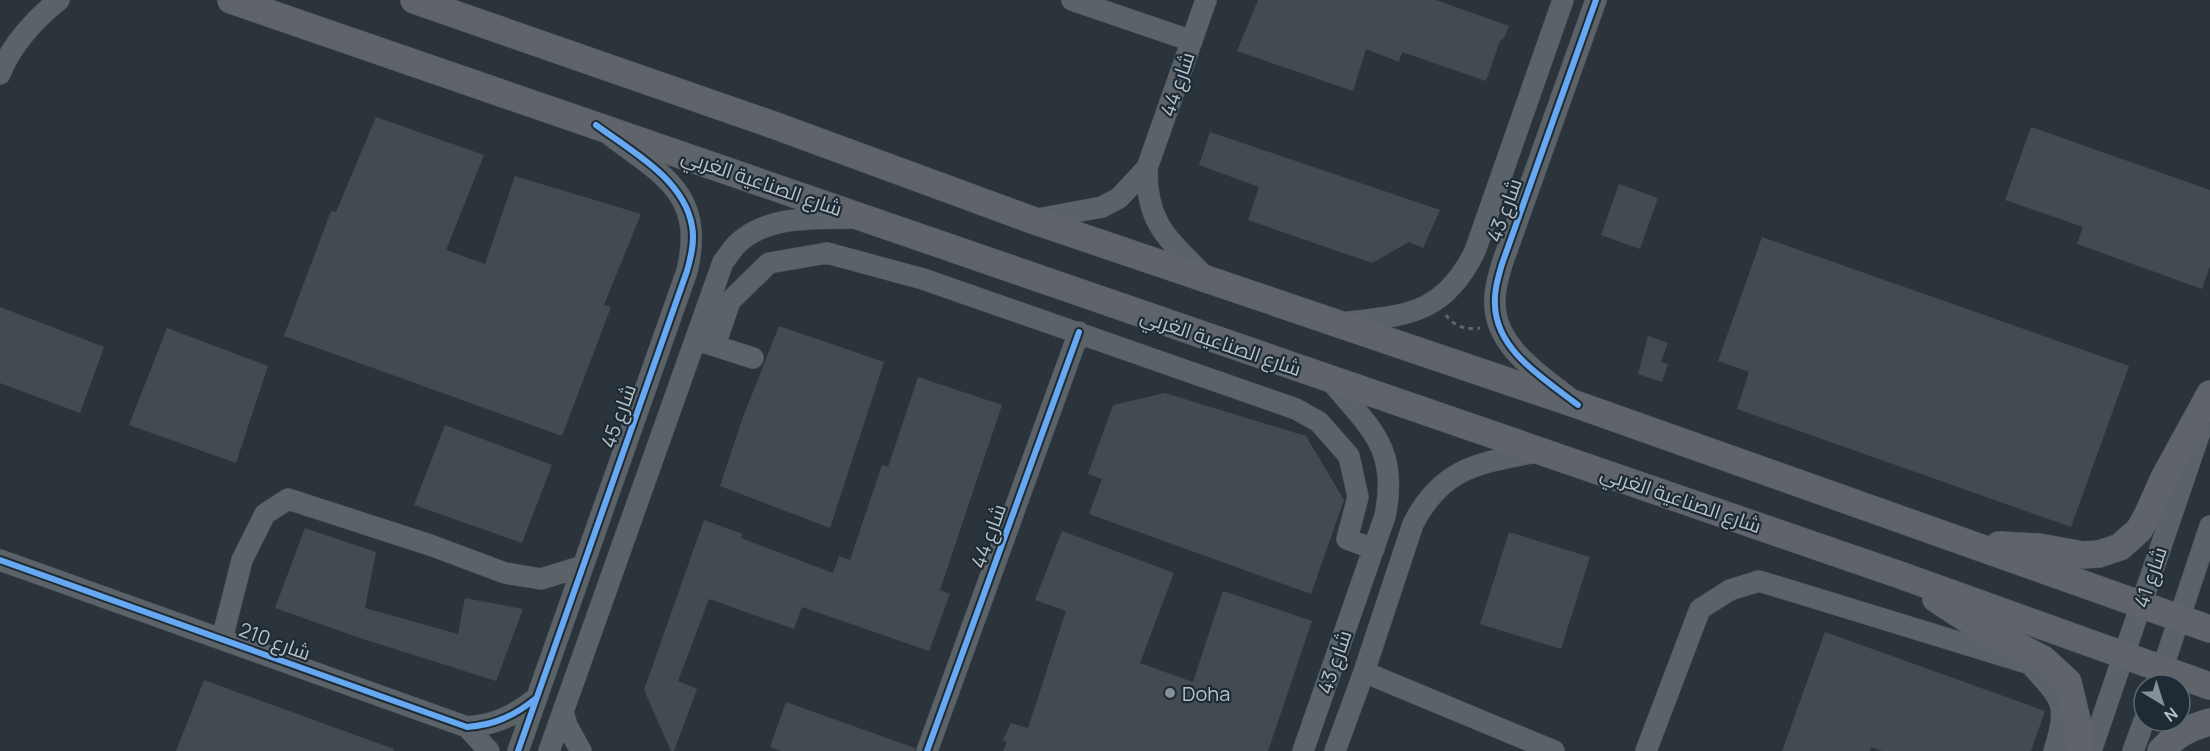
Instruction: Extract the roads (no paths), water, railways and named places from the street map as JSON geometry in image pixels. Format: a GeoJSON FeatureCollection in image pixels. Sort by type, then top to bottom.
{"type":"FeatureCollection","features":[{"type":"Feature","properties":{"kind":"main road","name":"شارع الصناعية الغربي"},"geometry":{"type":"LineString","coordinates":[[231,0],[1900,575],[2125,655],[2154,673]]}},
{"type":"Feature","properties":{"kind":"main road"},"geometry":{"type":"LineString","coordinates":[[414,0],[780,127],[1032,219],[1578,405],[2210,629]]}},
{"type":"Feature","properties":{"kind":"main road"},"geometry":{"type":"LineString","coordinates":[[1972,545],[2029,546],[2083,555],[2099,554],[2120,547],[2139,530],[2164,478],[2210,394]]}},
{"type":"Feature","properties":{"kind":"main road"},"geometry":{"type":"LineString","coordinates":[[1900,575],[1976,625],[2043,659],[2057,671],[2068,682],[2074,702],[2079,751]]}},
{"type":"Feature","properties":{"kind":"main road","name":"شارع الصناعية الغربي"},"geometry":{"type":"LineString","coordinates":[[2192,683],[2210,686]]}},
{"type":"Feature","properties":{"kind":"main road"},"geometry":{"type":"LineString","coordinates":[[2162,751],[2176,735],[2194,726],[2210,722]]}},
{"type":"Feature","properties":{"kind":"street"},"geometry":{"type":"LineString","coordinates":[[0,74],[22,37],[59,0]]}},
{"type":"Feature","properties":{"kind":"street"},"geometry":{"type":"LineString","coordinates":[[1072,0],[1192,41]]}},
{"type":"Feature","properties":{"kind":"street","name":"شارع 44"},"geometry":{"type":"LineString","coordinates":[[1206,0],[1147,168],[1147,189],[1150,208],[1159,226],[1208,280]]}},
{"type":"Feature","properties":{"kind":"street","name":"شارع 43"},"geometry":{"type":"LineString","coordinates":[[1339,323],[1403,314],[1437,302],[1464,274],[1563,0]]}},
{"type":"Feature","properties":{"kind":"street","name":"شارع 43"},"geometry":{"type":"LineString","coordinates":[[1578,405],[1519,356],[1507,342],[1499,325],[1495,307],[1495,289],[1596,0]]}},
{"type":"Feature","properties":{"kind":"street","name":"شارع 45"},"geometry":{"type":"LineString","coordinates":[[518,751],[687,271],[692,250],[693,226],[685,204],[670,183],[651,165],[596,125]]}},
{"type":"Feature","properties":{"kind":"street","name":"شارع 44"},"geometry":{"type":"LineString","coordinates":[[1032,219],[1102,207],[1119,198],[1147,168]]}},
{"type":"Feature","properties":{"kind":"street"},"geometry":{"type":"LineString","coordinates":[[549,751],[723,262],[738,243],[757,230],[780,222],[865,218]]}},
{"type":"Feature","properties":{"kind":"street"},"geometry":{"type":"LineString","coordinates":[[714,345],[730,301],[769,263],[827,253],[923,279],[1296,409],[1319,422],[1349,456],[1358,497],[1347,539],[1374,549]]}},
{"type":"Feature","properties":{"kind":"street","name":"شارع 44"},"geometry":{"type":"LineString","coordinates":[[927,751],[1079,332]]}},
{"type":"Feature","properties":{"kind":"street"},"geometry":{"type":"LineString","coordinates":[[694,339],[753,358]]}},
{"type":"Feature","properties":{"kind":"street","name":"شارع 43"},"geometry":{"type":"LineString","coordinates":[[1303,751],[1386,516],[1390,492],[1389,469],[1382,447],[1369,427],[1330,380]]}},
{"type":"Feature","properties":{"kind":"street","name":"شارع 41"},"geometry":{"type":"LineString","coordinates":[[2091,751],[2210,403]]}},
{"type":"Feature","properties":{"kind":"street","name":"شارع 43"},"geometry":{"type":"LineString","coordinates":[[1335,751],[1413,524],[1423,505],[1436,489],[1453,476],[1492,461],[1541,451]]}},
{"type":"Feature","properties":{"kind":"street"},"geometry":{"type":"LineString","coordinates":[[222,639],[242,560],[265,514],[288,499],[430,545],[505,573],[541,579],[582,566]]}},
{"type":"Feature","properties":{"kind":"street","name":"شارع 41"},"geometry":{"type":"LineString","coordinates":[[2161,673],[2210,526]]}},
{"type":"Feature","properties":{"kind":"street","name":"شارع 210"},"geometry":{"type":"LineString","coordinates":[[0,560],[467,727],[482,726],[504,720],[524,709],[535,699]]}},
{"type":"Feature","properties":{"kind":"street"},"geometry":{"type":"LineString","coordinates":[[1647,751],[1700,609],[1730,590],[1759,581],[2030,664],[2058,696],[2063,716],[2054,751]]}},
{"type":"Feature","properties":{"kind":"street"},"geometry":{"type":"LineString","coordinates":[[1364,672],[1554,751]]}},
{"type":"Feature","properties":{"kind":"street"},"geometry":{"type":"LineString","coordinates":[[563,711],[567,726],[581,751]]}},
{"type":"Feature","properties":{"kind":"street","name":"شارع 210"},"geometry":{"type":"LineString","coordinates":[[467,727],[489,751]]}},
{"type":"Feature","properties":{"kind":"street"},"geometry":{"type":"LineString","coordinates":[[2133,751],[2140,733]]}},
{"type":"Feature","properties":{"kind":"place","name":"Doha"},"geometry":{"type":"Point","coordinates":[1170,693]}}]}
